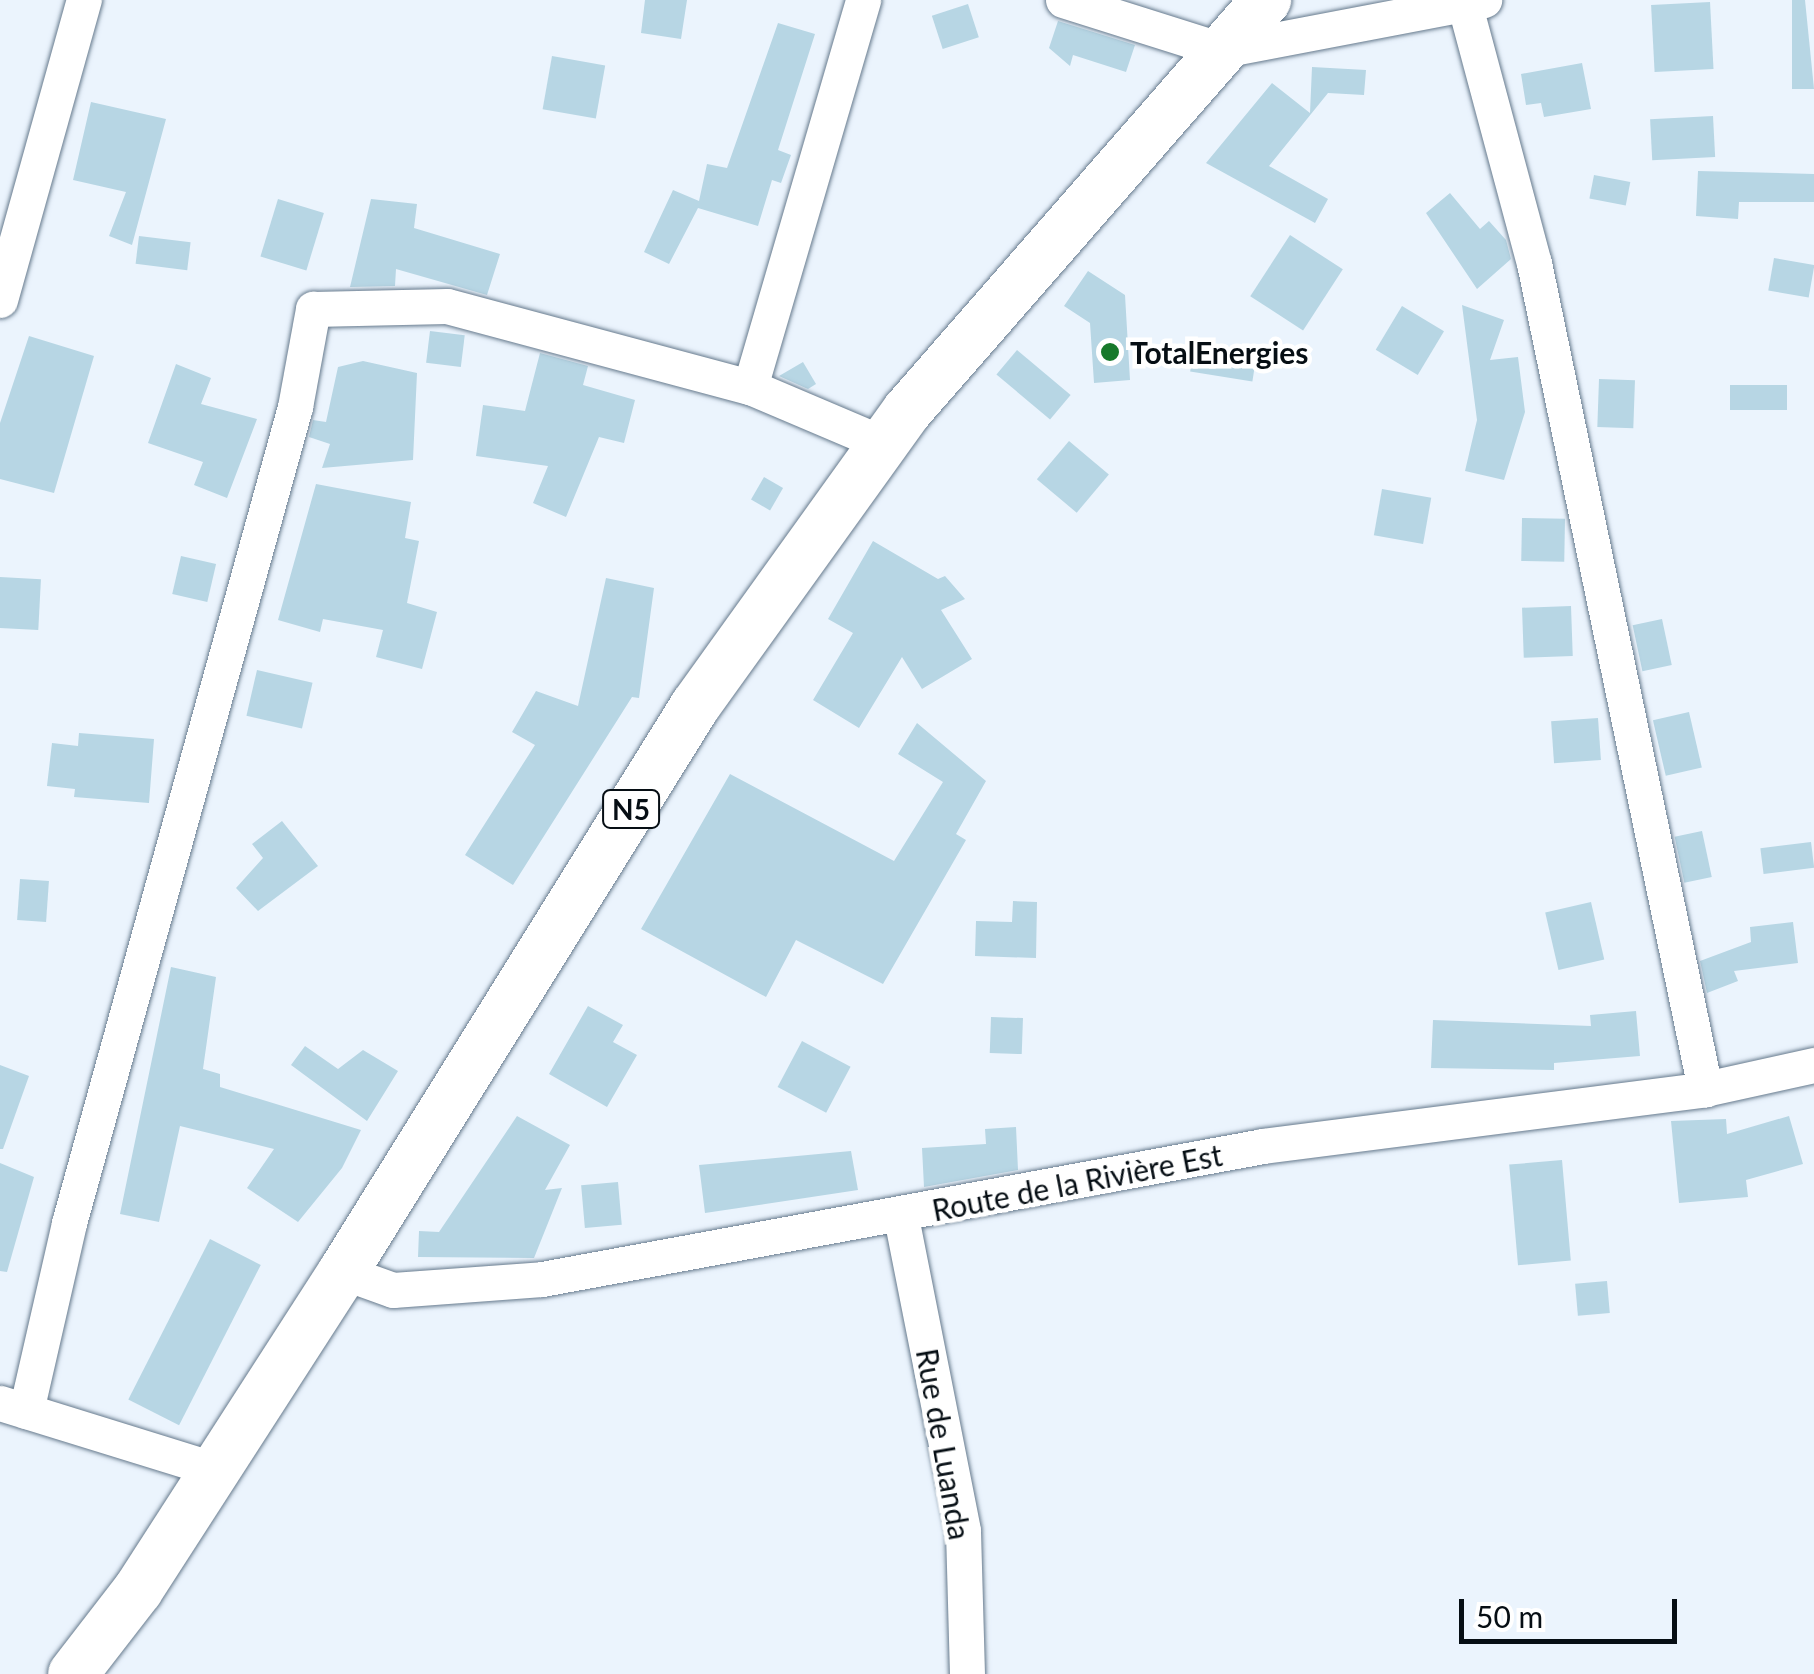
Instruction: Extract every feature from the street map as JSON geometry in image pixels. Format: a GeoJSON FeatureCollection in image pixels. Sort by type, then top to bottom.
{"type":"FeatureCollection","features":[{"type":"Feature","properties":{"kind":"highway","name":"N5"},"geometry":{"type":"LineString","coordinates":[[73,1674],[343,1272],[695,706],[884,444],[1266,0]]}},
{"type":"Feature","properties":{"kind":"street"},"geometry":{"type":"LineString","coordinates":[[0,300],[84,0]]}},
{"type":"Feature","properties":{"kind":"street"},"geometry":{"type":"LineString","coordinates":[[750,386],[863,0]]}},
{"type":"Feature","properties":{"kind":"street"},"geometry":{"type":"LineString","coordinates":[[1063,0],[1222,50],[1475,3],[1534,263],[1705,1088]]}},
{"type":"Feature","properties":{"kind":"street"},"geometry":{"type":"LineString","coordinates":[[213,1469],[13,1407],[69,1223],[295,407],[313,310],[447,306],[750,386],[884,444]]}},
{"type":"Feature","properties":{"kind":"street","name":"Route de la Rivière Est"},"geometry":{"type":"LineString","coordinates":[[343,1272],[394,1290],[542,1278],[901,1217],[1263,1146],[1705,1088],[1814,1065]]}},
{"type":"Feature","properties":{"kind":"street","name":"Rue de Luanda"},"geometry":{"type":"LineString","coordinates":[[901,1217],[963,1531],[967,1674]]}},
{"type":"Feature","properties":{"kind":"building"},"geometry":{"type":"Polygon","coordinates":[[[645,0],[687,0],[681,39],[641,33],[645,0]]]}},
{"type":"Feature","properties":{"kind":"building"},"geometry":{"type":"Polygon","coordinates":[[[1792,0],[1805,0],[1814,89],[1792,89],[1792,0]]]}},
{"type":"Feature","properties":{"kind":"building"},"geometry":{"type":"Polygon","coordinates":[[[1710,2],[1714,69],[1655,72],[1651,5],[1710,2]]]}},
{"type":"Feature","properties":{"kind":"building"},"geometry":{"type":"Polygon","coordinates":[[[968,4],[979,37],[943,49],[932,16],[968,4]]]}},
{"type":"Feature","properties":{"kind":"building"},"geometry":{"type":"Polygon","coordinates":[[[1058,21],[1135,45],[1126,72],[1073,55],[1070,66],[1049,48],[1058,21]]]}},
{"type":"Feature","properties":{"kind":"building"},"geometry":{"type":"Polygon","coordinates":[[[778,23],[815,34],[778,150],[791,155],[781,183],[772,180],[758,226],[698,208],[669,264],[644,252],[673,190],[699,201],[707,164],[727,168],[778,23]]]}},
{"type":"Feature","properties":{"kind":"building"},"geometry":{"type":"Polygon","coordinates":[[[552,56],[605,65],[596,119],[543,109],[552,56]]]}},
{"type":"Feature","properties":{"kind":"building"},"geometry":{"type":"Polygon","coordinates":[[[1582,63],[1591,109],[1544,117],[1541,103],[1526,105],[1521,74],[1582,63]]]}},
{"type":"Feature","properties":{"kind":"building"},"geometry":{"type":"Polygon","coordinates":[[[1312,67],[1366,70],[1364,95],[1328,93],[1269,166],[1328,199],[1315,223],[1206,163],[1272,83],[1310,113],[1312,67]]]}},
{"type":"Feature","properties":{"kind":"building"},"geometry":{"type":"Polygon","coordinates":[[[91,102],[166,119],[132,245],[109,236],[126,192],[73,180],[91,102]]]}},
{"type":"Feature","properties":{"kind":"building"},"geometry":{"type":"Polygon","coordinates":[[[1713,116],[1715,157],[1652,160],[1650,119],[1713,116]]]}},
{"type":"Feature","properties":{"kind":"building"},"geometry":{"type":"Polygon","coordinates":[[[1698,171],[1814,174],[1814,202],[1739,202],[1738,219],[1696,216],[1698,171]]]}},
{"type":"Feature","properties":{"kind":"building"},"geometry":{"type":"Polygon","coordinates":[[[1594,175],[1630,182],[1626,206],[1589,199],[1594,175]]]}},
{"type":"Feature","properties":{"kind":"building"},"geometry":{"type":"Polygon","coordinates":[[[1450,193],[1480,229],[1489,221],[1506,240],[1511,259],[1477,289],[1426,213],[1450,193]]]}},
{"type":"Feature","properties":{"kind":"building"},"geometry":{"type":"Polygon","coordinates":[[[278,199],[324,213],[306,270],[260,256],[278,199]]]}},
{"type":"Feature","properties":{"kind":"building"},"geometry":{"type":"Polygon","coordinates":[[[371,199],[417,204],[414,228],[500,254],[487,295],[396,269],[395,286],[350,287],[371,199]]]}},
{"type":"Feature","properties":{"kind":"building"},"geometry":{"type":"Polygon","coordinates":[[[1290,235],[1343,269],[1303,331],[1250,296],[1290,235]]]}},
{"type":"Feature","properties":{"kind":"building"},"geometry":{"type":"Polygon","coordinates":[[[139,236],[191,242],[187,270],[136,264],[139,236]]]}},
{"type":"Feature","properties":{"kind":"building"},"geometry":{"type":"Polygon","coordinates":[[[1774,258],[1814,265],[1809,298],[1768,290],[1774,258]]]}},
{"type":"Feature","properties":{"kind":"building","name":"TotalEnergies"},"geometry":{"type":"Polygon","coordinates":[[[1088,271],[1125,295],[1130,380],[1094,383],[1090,323],[1064,306],[1088,271]]]}},
{"type":"Feature","properties":{"kind":"building"},"geometry":{"type":"Polygon","coordinates":[[[1462,305],[1504,320],[1490,360],[1518,357],[1525,412],[1504,480],[1465,471],[1477,420],[1462,305]]]}},
{"type":"Feature","properties":{"kind":"building"},"geometry":{"type":"Polygon","coordinates":[[[1402,306],[1444,331],[1418,375],[1376,350],[1402,306]]]}},
{"type":"Feature","properties":{"kind":"building"},"geometry":{"type":"Polygon","coordinates":[[[430,331],[465,335],[461,367],[426,363],[430,331]]]}},
{"type":"Feature","properties":{"kind":"building"},"geometry":{"type":"Polygon","coordinates":[[[29,336],[94,356],[54,493],[0,479],[0,423],[29,336]]]}},
{"type":"Feature","properties":{"kind":"building"},"geometry":{"type":"Polygon","coordinates":[[[1195,341],[1257,351],[1252,381],[1190,372],[1195,341]]]}},
{"type":"Feature","properties":{"kind":"building"},"geometry":{"type":"Polygon","coordinates":[[[1017,350],[1071,395],[1050,420],[996,375],[1017,350]]]}},
{"type":"Feature","properties":{"kind":"building"},"geometry":{"type":"Polygon","coordinates":[[[540,353],[588,366],[583,385],[635,400],[624,443],[599,437],[566,517],[533,503],[548,466],[476,456],[483,405],[525,411],[540,353]]]}},
{"type":"Feature","properties":{"kind":"building"},"geometry":{"type":"Polygon","coordinates":[[[363,361],[417,373],[413,460],[322,468],[330,444],[309,437],[313,420],[326,422],[338,367],[363,361]]]}},
{"type":"Feature","properties":{"kind":"building"},"geometry":{"type":"Polygon","coordinates":[[[803,362],[816,384],[808,389],[779,376],[803,362]]]}},
{"type":"Feature","properties":{"kind":"building"},"geometry":{"type":"Polygon","coordinates":[[[176,364],[211,378],[201,404],[257,419],[227,498],[194,485],[203,462],[148,443],[176,364]]]}},
{"type":"Feature","properties":{"kind":"building"},"geometry":{"type":"Polygon","coordinates":[[[1599,379],[1635,380],[1633,428],[1597,427],[1599,379]]]}},
{"type":"Feature","properties":{"kind":"building"},"geometry":{"type":"Polygon","coordinates":[[[1730,385],[1787,385],[1787,410],[1730,410],[1730,385]]]}},
{"type":"Feature","properties":{"kind":"building"},"geometry":{"type":"Polygon","coordinates":[[[1069,441],[1109,474],[1077,513],[1037,479],[1069,441]]]}},
{"type":"Feature","properties":{"kind":"building"},"geometry":{"type":"Polygon","coordinates":[[[764,477],[783,488],[770,511],[751,500],[764,477]]]}},
{"type":"Feature","properties":{"kind":"building"},"geometry":{"type":"Polygon","coordinates":[[[316,484],[411,502],[405,538],[419,541],[407,603],[437,612],[422,669],[376,657],[383,630],[323,619],[320,632],[278,620],[316,484]]]}},
{"type":"Feature","properties":{"kind":"building"},"geometry":{"type":"Polygon","coordinates":[[[1382,489],[1431,498],[1423,544],[1374,535],[1382,489]]]}},
{"type":"Feature","properties":{"kind":"building"},"geometry":{"type":"Polygon","coordinates":[[[1522,518],[1565,519],[1564,562],[1521,561],[1522,518]]]}},
{"type":"Feature","properties":{"kind":"building"},"geometry":{"type":"Polygon","coordinates":[[[873,541],[938,579],[945,576],[965,599],[941,610],[972,659],[922,689],[902,657],[859,728],[813,700],[853,633],[828,619],[873,541]]]}},
{"type":"Feature","properties":{"kind":"building"},"geometry":{"type":"Polygon","coordinates":[[[181,556],[216,564],[207,602],[172,594],[181,556]]]}},
{"type":"Feature","properties":{"kind":"building"},"geometry":{"type":"Polygon","coordinates":[[[0,577],[41,579],[38,630],[0,628],[0,577]]]}},
{"type":"Feature","properties":{"kind":"building"},"geometry":{"type":"Polygon","coordinates":[[[606,578],[654,588],[639,698],[632,697],[513,885],[465,855],[535,745],[512,732],[536,691],[578,706],[606,578]]]}},
{"type":"Feature","properties":{"kind":"building"},"geometry":{"type":"Polygon","coordinates":[[[1571,606],[1573,656],[1524,658],[1522,608],[1571,606]]]}},
{"type":"Feature","properties":{"kind":"building"},"geometry":{"type":"Polygon","coordinates":[[[1662,619],[1672,665],[1642,671],[1633,625],[1662,619]]]}},
{"type":"Feature","properties":{"kind":"building"},"geometry":{"type":"Polygon","coordinates":[[[257,670],[313,683],[302,729],[246,716],[257,670]]]}},
{"type":"Feature","properties":{"kind":"building"},"geometry":{"type":"Polygon","coordinates":[[[1689,712],[1702,768],[1666,776],[1653,720],[1689,712]]]}},
{"type":"Feature","properties":{"kind":"building"},"geometry":{"type":"Polygon","coordinates":[[[1598,718],[1601,760],[1554,763],[1551,721],[1598,718]]]}},
{"type":"Feature","properties":{"kind":"building"},"geometry":{"type":"Polygon","coordinates":[[[917,723],[986,781],[956,834],[966,840],[883,984],[796,940],[766,997],[641,929],[730,774],[894,861],[943,782],[898,754],[917,723]]]}},
{"type":"Feature","properties":{"kind":"building"},"geometry":{"type":"Polygon","coordinates":[[[79,733],[154,739],[149,803],[74,797],[75,789],[47,786],[52,743],[78,746],[79,733]]]}},
{"type":"Feature","properties":{"kind":"building"},"geometry":{"type":"Polygon","coordinates":[[[282,821],[318,866],[258,911],[236,888],[263,858],[252,844],[282,821]]]}},
{"type":"Feature","properties":{"kind":"building"},"geometry":{"type":"Polygon","coordinates":[[[1702,831],[1712,877],[1684,883],[1675,837],[1702,831]]]}},
{"type":"Feature","properties":{"kind":"building"},"geometry":{"type":"Polygon","coordinates":[[[1811,842],[1814,868],[1764,874],[1760,848],[1811,842]]]}},
{"type":"Feature","properties":{"kind":"building"},"geometry":{"type":"Polygon","coordinates":[[[20,879],[49,881],[46,922],[17,920],[20,879]]]}},
{"type":"Feature","properties":{"kind":"building"},"geometry":{"type":"Polygon","coordinates":[[[1013,901],[1037,902],[1036,958],[975,956],[976,921],[1012,922],[1013,901]]]}},
{"type":"Feature","properties":{"kind":"building"},"geometry":{"type":"Polygon","coordinates":[[[1591,902],[1604,959],[1558,970],[1545,913],[1591,902]]]}},
{"type":"Feature","properties":{"kind":"building"},"geometry":{"type":"Polygon","coordinates":[[[1793,922],[1798,963],[1734,971],[1738,981],[1707,993],[1700,961],[1751,942],[1750,927],[1793,922]]]}},
{"type":"Feature","properties":{"kind":"building"},"geometry":{"type":"Polygon","coordinates":[[[171,967],[216,977],[203,1069],[220,1074],[220,1087],[361,1130],[342,1168],[298,1222],[247,1188],[274,1149],[180,1126],[159,1222],[120,1214],[171,967]]]}},
{"type":"Feature","properties":{"kind":"building"},"geometry":{"type":"Polygon","coordinates":[[[588,1006],[623,1025],[613,1042],[637,1055],[607,1107],[549,1074],[588,1006]]]}},
{"type":"Feature","properties":{"kind":"building"},"geometry":{"type":"Polygon","coordinates":[[[1636,1011],[1640,1056],[1554,1063],[1554,1070],[1431,1068],[1433,1020],[1591,1026],[1590,1015],[1636,1011]]]}},
{"type":"Feature","properties":{"kind":"building"},"geometry":{"type":"Polygon","coordinates":[[[991,1017],[1023,1018],[1022,1054],[990,1053],[991,1017]]]}},
{"type":"Feature","properties":{"kind":"building"},"geometry":{"type":"Polygon","coordinates":[[[802,1041],[851,1067],[826,1113],[778,1087],[802,1041]]]}},
{"type":"Feature","properties":{"kind":"building"},"geometry":{"type":"Polygon","coordinates":[[[305,1046],[338,1069],[363,1050],[398,1071],[367,1121],[291,1065],[305,1046]]]}},
{"type":"Feature","properties":{"kind":"building"},"geometry":{"type":"Polygon","coordinates":[[[0,1065],[29,1076],[3,1149],[0,1149],[0,1065]]]}},
{"type":"Feature","properties":{"kind":"building"},"geometry":{"type":"Polygon","coordinates":[[[517,1116],[570,1145],[545,1190],[562,1188],[534,1258],[418,1257],[419,1231],[439,1232],[517,1116]]]}},
{"type":"Feature","properties":{"kind":"building"},"geometry":{"type":"Polygon","coordinates":[[[1789,1116],[1803,1164],[1746,1180],[1748,1197],[1679,1203],[1671,1121],[1726,1119],[1727,1134],[1789,1116]]]}},
{"type":"Feature","properties":{"kind":"building"},"geometry":{"type":"Polygon","coordinates":[[[1016,1127],[1018,1170],[924,1187],[922,1148],[986,1144],[985,1129],[1016,1127]]]}},
{"type":"Feature","properties":{"kind":"building"},"geometry":{"type":"Polygon","coordinates":[[[851,1151],[858,1190],[705,1213],[699,1165],[851,1151]]]}},
{"type":"Feature","properties":{"kind":"building"},"geometry":{"type":"Polygon","coordinates":[[[1562,1160],[1571,1261],[1518,1265],[1509,1165],[1562,1160]]]}},
{"type":"Feature","properties":{"kind":"building"},"geometry":{"type":"Polygon","coordinates":[[[0,1163],[34,1177],[7,1272],[0,1271],[0,1163]]]}},
{"type":"Feature","properties":{"kind":"building"},"geometry":{"type":"Polygon","coordinates":[[[618,1182],[622,1225],[585,1228],[581,1185],[618,1182]]]}},
{"type":"Feature","properties":{"kind":"building"},"geometry":{"type":"Polygon","coordinates":[[[210,1239],[261,1265],[179,1425],[128,1399],[210,1239]]]}},
{"type":"Feature","properties":{"kind":"building"},"geometry":{"type":"Polygon","coordinates":[[[1607,1281],[1610,1313],[1578,1316],[1575,1284],[1607,1281]]]}},
{"type":"Feature","properties":{"kind":"place","name":"TotalEnergies"},"geometry":{"type":"Point","coordinates":[1110,352]}}]}
